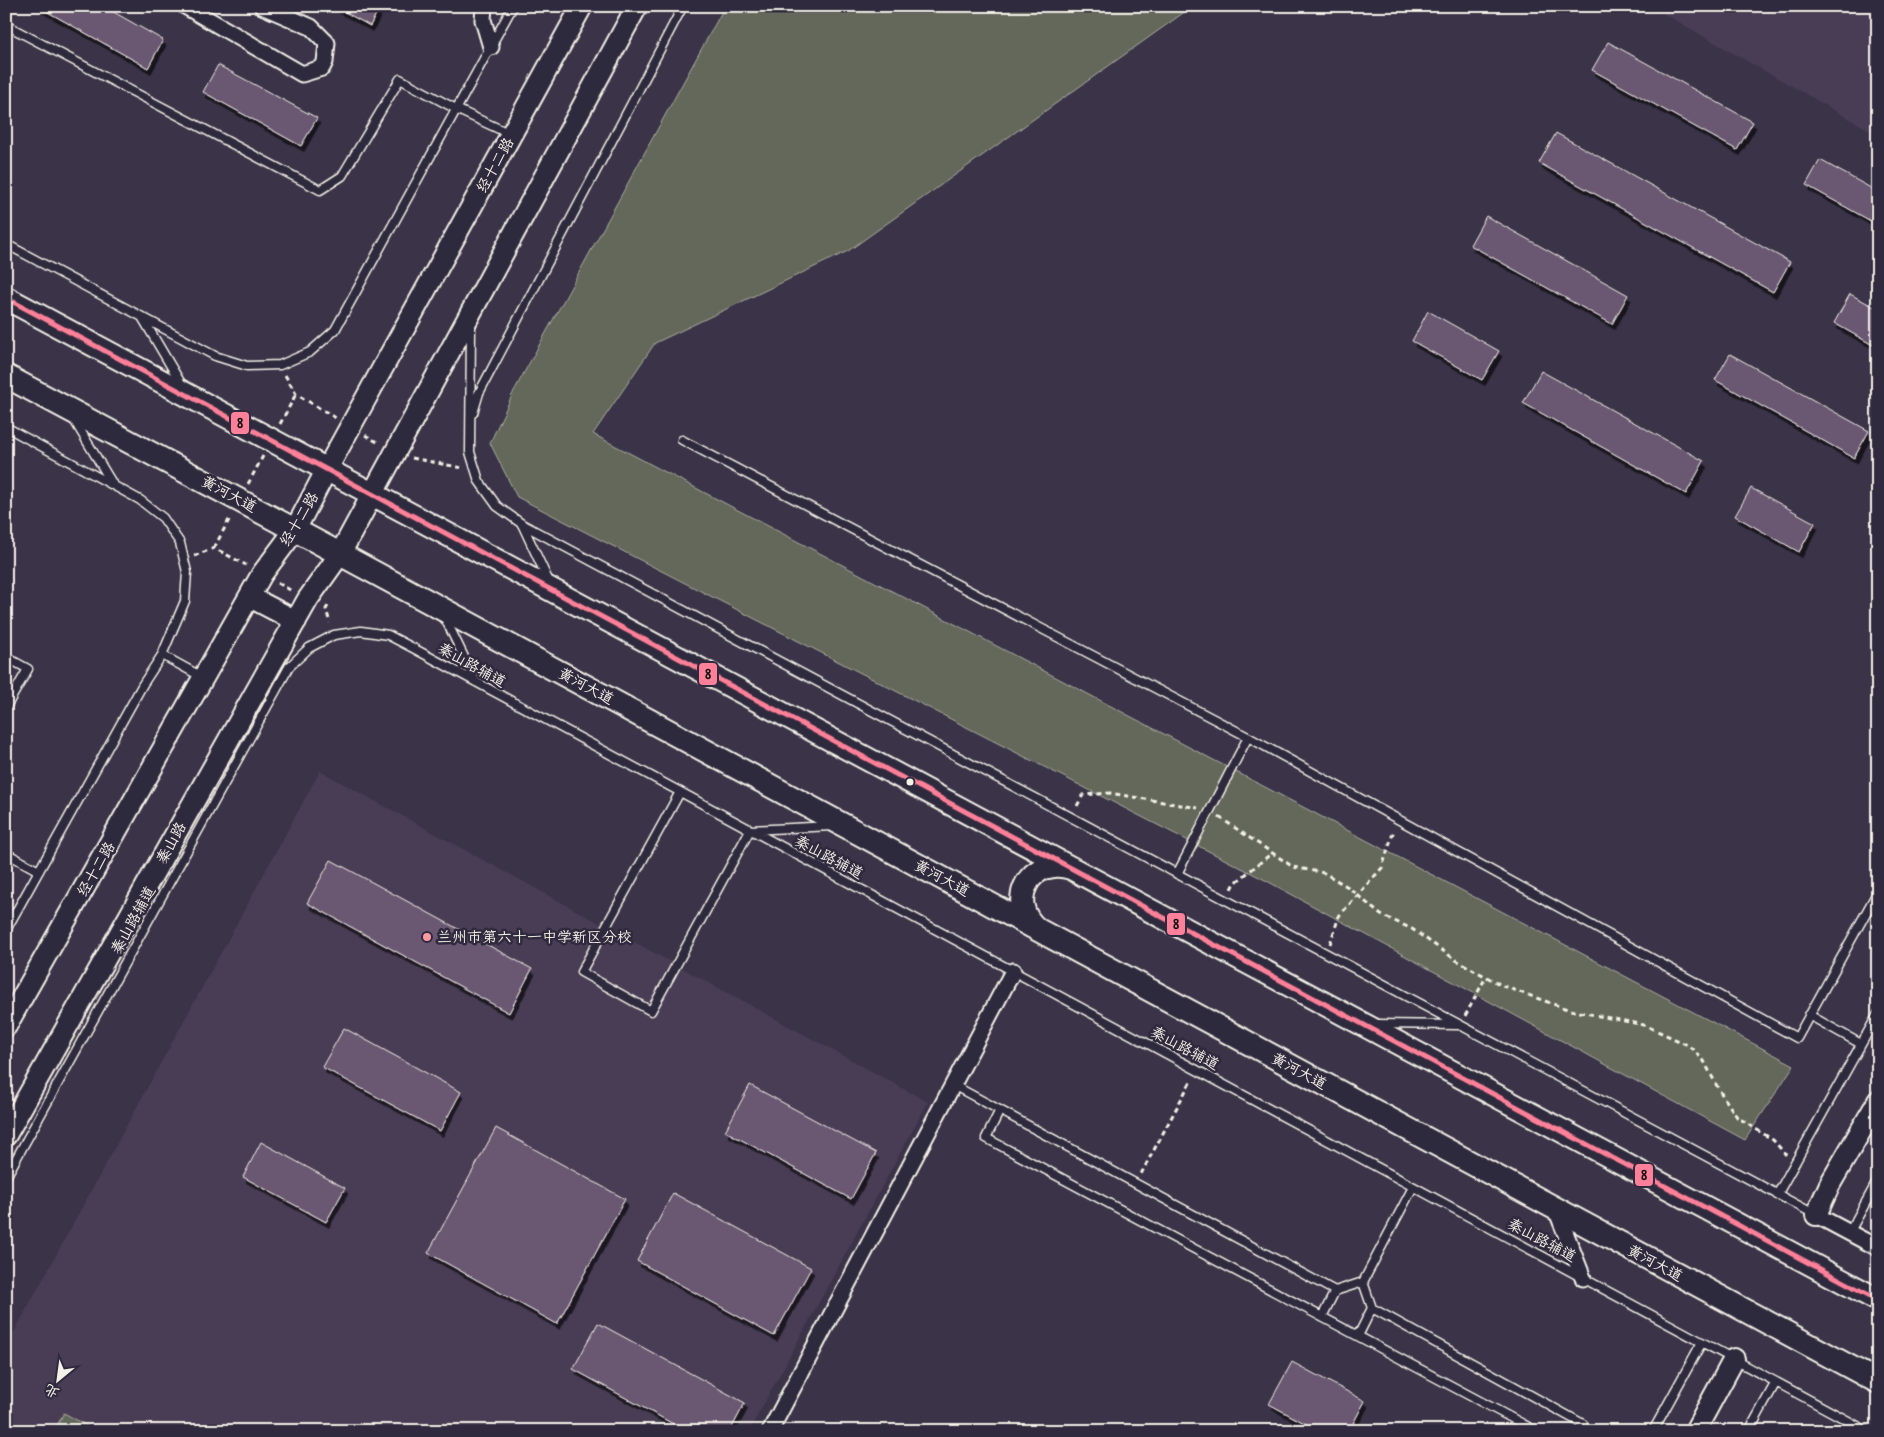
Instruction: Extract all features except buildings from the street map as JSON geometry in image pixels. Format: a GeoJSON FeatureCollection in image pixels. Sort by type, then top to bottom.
{"type":"FeatureCollection","features":[{"type":"Feature","properties":{"kind":"main road"},"geometry":{"type":"LineString","coordinates":[[6,298],[1878,1300]]}},
{"type":"Feature","properties":{"kind":"main road","name":"黄河大道"},"geometry":{"type":"LineString","coordinates":[[6,376],[240,500],[1878,1382]]}},
{"type":"Feature","properties":{"kind":"main road"},"geometry":{"type":"LineString","coordinates":[[1040,931],[1030,923],[1024,912],[1022,900],[1027,883],[1039,870],[1050,866],[1062,866],[1074,870]]}},
{"type":"Feature","properties":{"kind":"street"},"geometry":{"type":"LineString","coordinates":[[185,6],[302,74],[322,68],[325,62],[327,43],[311,27],[262,6]]}},
{"type":"Feature","properties":{"kind":"street"},"geometry":{"type":"LineString","coordinates":[[484,6],[483,20],[490,47]]}},
{"type":"Feature","properties":{"kind":"street","name":"经十二路"},"geometry":{"type":"LineString","coordinates":[[6,1026],[262,574],[295,530],[326,469],[582,6]]}},
{"type":"Feature","properties":{"kind":"street","name":"秦山路"},"geometry":{"type":"LineString","coordinates":[[6,1135],[308,599],[340,554],[637,6]]}},
{"type":"Feature","properties":{"kind":"street"},"geometry":{"type":"LineString","coordinates":[[250,597],[296,621]]}},
{"type":"Feature","properties":{"kind":"street"},"geometry":{"type":"LineString","coordinates":[[770,1431],[1012,971]]}},
{"type":"Feature","properties":{"kind":"street"},"geometry":{"type":"LineString","coordinates":[[1878,1101],[1830,1184],[1816,1215],[1878,1248]]}},
{"type":"Feature","properties":{"kind":"street"},"geometry":{"type":"LineString","coordinates":[[1556,1209],[1583,1278]]}},
{"type":"Feature","properties":{"kind":"street"},"geometry":{"type":"LineString","coordinates":[[1695,1431],[1734,1359]]}},
{"type":"Feature","properties":{"kind":"lane"},"geometry":{"type":"LineString","coordinates":[[6,244],[215,356],[247,366],[280,365],[310,352],[334,330],[513,6]]}},
{"type":"Feature","properties":{"kind":"lane"},"geometry":{"type":"LineString","coordinates":[[470,422],[479,393],[683,6]]}},
{"type":"Feature","properties":{"kind":"lane"},"geometry":{"type":"LineString","coordinates":[[6,25],[320,190],[342,176],[400,79],[456,109],[512,134]]}},
{"type":"Feature","properties":{"kind":"lane"},"geometry":{"type":"LineString","coordinates":[[471,313],[470,452],[479,481],[497,506],[522,524],[1816,1215]]}},
{"type":"Feature","properties":{"kind":"lane"},"geometry":{"type":"LineString","coordinates":[[141,317],[188,395]]}},
{"type":"Feature","properties":{"kind":"lane"},"geometry":{"type":"LineString","coordinates":[[68,408],[113,485]]}},
{"type":"Feature","properties":{"kind":"lane"},"geometry":{"type":"LineString","coordinates":[[6,427],[140,500],[164,518],[180,543],[187,572],[185,601],[162,655],[143,684],[6,930]]}},
{"type":"Feature","properties":{"kind":"lane"},"geometry":{"type":"LineString","coordinates":[[682,440],[1248,738],[1797,1038],[1878,891]]}},
{"type":"Feature","properties":{"kind":"lane"},"geometry":{"type":"LineString","coordinates":[[522,524],[553,590]]}},
{"type":"Feature","properties":{"kind":"lane"},"geometry":{"type":"LineString","coordinates":[[440,608],[476,683]]}},
{"type":"Feature","properties":{"kind":"lane","name":"秦山路辅道"},"geometry":{"type":"LineString","coordinates":[[6,1177],[289,667],[309,648],[334,635],[361,631],[388,635],[1867,1431]]}},
{"type":"Feature","properties":{"kind":"lane"},"geometry":{"type":"LineString","coordinates":[[162,655],[204,678]]}},
{"type":"Feature","properties":{"kind":"lane"},"geometry":{"type":"LineString","coordinates":[[6,657],[28,669],[6,706]]}},
{"type":"Feature","properties":{"kind":"lane"},"geometry":{"type":"LineString","coordinates":[[1177,874],[1248,738]]}},
{"type":"Feature","properties":{"kind":"lane"},"geometry":{"type":"LineString","coordinates":[[680,792],[581,972],[651,1011],[750,830],[844,825]]}},
{"type":"Feature","properties":{"kind":"lane"},"geometry":{"type":"LineString","coordinates":[[6,853],[39,871]]}},
{"type":"Feature","properties":{"kind":"lane"},"geometry":{"type":"LineString","coordinates":[[1777,1195],[1861,1044],[1875,1023],[1878,1014]]}},
{"type":"Feature","properties":{"kind":"lane"},"geometry":{"type":"LineString","coordinates":[[1809,1015],[1861,1044]]}},
{"type":"Feature","properties":{"kind":"lane"},"geometry":{"type":"LineString","coordinates":[[1360,1023],[1460,1025]]}},
{"type":"Feature","properties":{"kind":"lane"},"geometry":{"type":"LineString","coordinates":[[953,1085],[1335,1291]]}},
{"type":"Feature","properties":{"kind":"lane"},"geometry":{"type":"LineString","coordinates":[[1000,1110],[986,1138],[1536,1431]]}},
{"type":"Feature","properties":{"kind":"lane"},"geometry":{"type":"LineString","coordinates":[[1849,1233],[1878,1180]]}},
{"type":"Feature","properties":{"kind":"lane"},"geometry":{"type":"LineString","coordinates":[[1322,1317],[1335,1291],[1363,1282],[1413,1187]]}},
{"type":"Feature","properties":{"kind":"lane"},"geometry":{"type":"LineString","coordinates":[[1363,1282],[1372,1308],[1583,1424],[1579,1431]]}},
{"type":"Feature","properties":{"kind":"lane"},"geometry":{"type":"LineString","coordinates":[[1358,1336],[1372,1308]]}},
{"type":"Feature","properties":{"kind":"lane"},"geometry":{"type":"LineString","coordinates":[[1653,1431],[1702,1342]]}},
{"type":"Feature","properties":{"kind":"lane"},"geometry":{"type":"LineString","coordinates":[[1749,1431],[1776,1382]]}},
{"type":"Feature","properties":{"kind":"path"},"geometry":{"type":"LineString","coordinates":[[214,548],[296,394]]}},
{"type":"Feature","properties":{"kind":"path"},"geometry":{"type":"LineString","coordinates":[[1070,817],[1083,795],[1110,794],[1210,810],[1293,867],[1324,874],[1348,887],[1381,915],[1412,929],[1456,960],[1503,986],[1570,1010],[1644,1025],[1688,1045],[1704,1061],[1719,1090],[1737,1117],[1773,1140],[1794,1165]]}},
{"type":"Feature","properties":{"kind":"path"},"geometry":{"type":"LineString","coordinates":[[1327,954],[1340,916],[1382,868],[1397,819]]}},
{"type":"Feature","properties":{"kind":"path"},"geometry":{"type":"LineString","coordinates":[[1226,900],[1234,883],[1272,854]]}},
{"type":"Feature","properties":{"kind":"path"},"geometry":{"type":"LineString","coordinates":[[1460,1025],[1486,977]]}},
{"type":"Feature","properties":{"kind":"path"},"geometry":{"type":"LineString","coordinates":[[1136,1184],[1197,1070]]}},
{"type":"Feature","properties":{"kind":"shaded area"},"geometry":{"type":"Polygon","coordinates":[[[1650,6],[1878,6],[1878,135],[1650,6]]]}},
{"type":"Feature","properties":{"kind":"shaded area","name":"兰州市第六十一中学新区分校"},"geometry":{"type":"Polygon","coordinates":[[[320,771],[928,1102],[749,1431],[6,1431],[6,1347],[320,771]]]}},
{"type":"Feature","properties":{"kind":"green space"},"geometry":{"type":"Polygon","coordinates":[[[725,6],[1193,6],[848,251],[655,343],[593,434],[1794,1065],[1745,1140],[1265,880],[517,497],[490,443],[514,391],[725,6]]]}},
{"type":"Feature","properties":{"kind":"green space"},"geometry":{"type":"Polygon","coordinates":[[[64,1413],[96,1431],[54,1431],[64,1413]]]}},
{"type":"Feature","properties":{"kind":"transit line","name":"8"},"geometry":{"type":"LineString","coordinates":[[6,298],[1878,1300]]}},
{"type":"Feature","properties":{"kind":"place","name":"兰州市第六十一中学新区分校"},"geometry":{"type":"Point","coordinates":[427,937]}}]}
